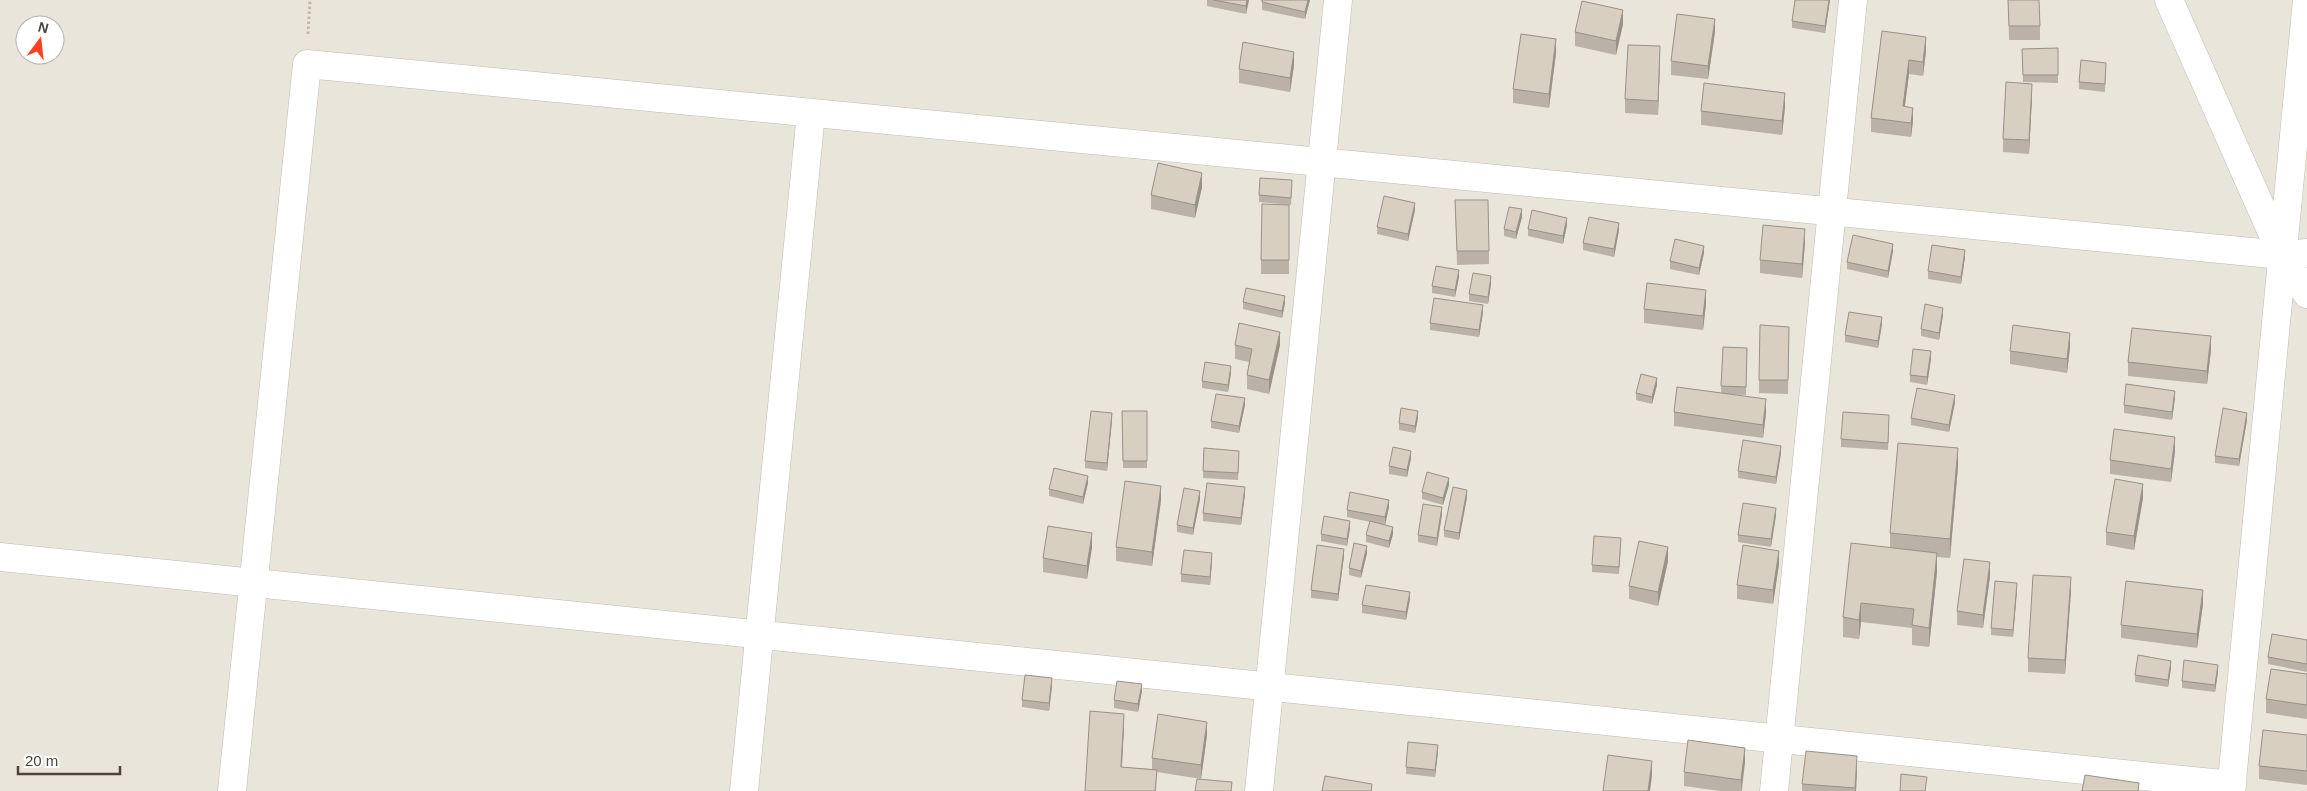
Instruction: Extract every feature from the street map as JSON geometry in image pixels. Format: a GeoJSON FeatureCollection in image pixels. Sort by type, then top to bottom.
{"type":"FeatureCollection","features":[{"type":"Feature","properties":{"kind":"street"},"geometry":{"type":"LineString","coordinates":[[1259,791],[1338,0]]}},
{"type":"Feature","properties":{"kind":"street"},"geometry":{"type":"LineString","coordinates":[[1774,791],[1854,0]]}},
{"type":"Feature","properties":{"kind":"street"},"geometry":{"type":"LineString","coordinates":[[2169,0],[2295,254],[2307,294]]}},
{"type":"Feature","properties":{"kind":"street"},"geometry":{"type":"LineString","coordinates":[[0,557],[1780,738],[2231,788],[2295,254],[2307,0]]}},
{"type":"Feature","properties":{"kind":"street"},"geometry":{"type":"LineString","coordinates":[[232,791],[307,64],[2295,254]]}},
{"type":"Feature","properties":{"kind":"street"},"geometry":{"type":"LineString","coordinates":[[744,791],[812,113]]}},
{"type":"Feature","properties":{"kind":"shaded area"},"geometry":{"type":"Polygon","coordinates":[[[0,0],[2307,0],[2307,791],[0,791],[0,0]]]}},
{"type":"Feature","properties":{"kind":"building"},"geometry":{"type":"Polygon","coordinates":[[[1213,0],[1247,0],[1246,6],[1213,0]]]}},
{"type":"Feature","properties":{"kind":"building"},"geometry":{"type":"Polygon","coordinates":[[[1262,0],[1308,0],[1305,12],[1262,2],[1262,0]]]}},
{"type":"Feature","properties":{"kind":"building"},"geometry":{"type":"Polygon","coordinates":[[[1795,0],[1829,0],[1825,26],[1792,21],[1795,0]]]}},
{"type":"Feature","properties":{"kind":"building"},"geometry":{"type":"Polygon","coordinates":[[[2008,0],[2039,0],[2040,26],[2009,26],[2008,0]]]}},
{"type":"Feature","properties":{"kind":"building"},"geometry":{"type":"Polygon","coordinates":[[[1582,1],[1623,10],[1616,41],[1575,32],[1582,1]]]}},
{"type":"Feature","properties":{"kind":"building"},"geometry":{"type":"Polygon","coordinates":[[[1677,14],[1715,19],[1708,66],[1671,61],[1677,14]]]}},
{"type":"Feature","properties":{"kind":"building"},"geometry":{"type":"Polygon","coordinates":[[[1882,31],[1926,37],[1923,62],[1909,60],[1903,106],[1913,108],[1911,123],[1871,118],[1882,31]]]}},
{"type":"Feature","properties":{"kind":"building"},"geometry":{"type":"Polygon","coordinates":[[[1521,34],[1556,39],[1549,94],[1513,89],[1521,34]]]}},
{"type":"Feature","properties":{"kind":"building"},"geometry":{"type":"Polygon","coordinates":[[[1243,42],[1294,52],[1290,78],[1239,69],[1243,42]]]}},
{"type":"Feature","properties":{"kind":"building"},"geometry":{"type":"Polygon","coordinates":[[[1628,45],[1660,46],[1658,101],[1625,99],[1628,45]]]}},
{"type":"Feature","properties":{"kind":"building"},"geometry":{"type":"Polygon","coordinates":[[[2058,48],[2058,75],[2023,75],[2022,49],[2058,48]]]}},
{"type":"Feature","properties":{"kind":"building"},"geometry":{"type":"Polygon","coordinates":[[[2081,60],[2106,63],[2105,84],[2079,82],[2081,60]]]}},
{"type":"Feature","properties":{"kind":"building"},"geometry":{"type":"Polygon","coordinates":[[[2006,82],[2032,84],[2029,140],[2003,139],[2006,82]]]}},
{"type":"Feature","properties":{"kind":"building"},"geometry":{"type":"Polygon","coordinates":[[[1704,83],[1785,93],[1782,121],[1701,111],[1704,83]]]}},
{"type":"Feature","properties":{"kind":"building"},"geometry":{"type":"Polygon","coordinates":[[[1158,163],[1202,173],[1195,205],[1151,195],[1158,163]]]}},
{"type":"Feature","properties":{"kind":"building"},"geometry":{"type":"Polygon","coordinates":[[[1260,178],[1292,180],[1291,198],[1259,195],[1260,178]]]}},
{"type":"Feature","properties":{"kind":"building"},"geometry":{"type":"Polygon","coordinates":[[[1384,196],[1415,203],[1408,234],[1377,227],[1384,196]]]}},
{"type":"Feature","properties":{"kind":"building"},"geometry":{"type":"Polygon","coordinates":[[[1455,200],[1488,200],[1489,251],[1457,251],[1455,200]]]}},
{"type":"Feature","properties":{"kind":"building"},"geometry":{"type":"Polygon","coordinates":[[[1262,204],[1289,205],[1289,260],[1261,260],[1262,204]]]}},
{"type":"Feature","properties":{"kind":"building"},"geometry":{"type":"Polygon","coordinates":[[[1509,207],[1522,209],[1516,232],[1504,229],[1509,207]]]}},
{"type":"Feature","properties":{"kind":"building"},"geometry":{"type":"Polygon","coordinates":[[[1532,210],[1567,218],[1563,236],[1528,229],[1532,210]]]}},
{"type":"Feature","properties":{"kind":"building"},"geometry":{"type":"Polygon","coordinates":[[[1589,217],[1619,223],[1614,249],[1583,243],[1589,217]]]}},
{"type":"Feature","properties":{"kind":"building"},"geometry":{"type":"Polygon","coordinates":[[[1763,225],[1805,229],[1802,264],[1760,260],[1763,225]]]}},
{"type":"Feature","properties":{"kind":"building"},"geometry":{"type":"Polygon","coordinates":[[[1853,235],[1893,244],[1888,271],[1847,262],[1853,235]]]}},
{"type":"Feature","properties":{"kind":"building"},"geometry":{"type":"Polygon","coordinates":[[[1675,239],[1704,246],[1699,268],[1670,261],[1675,239]]]}},
{"type":"Feature","properties":{"kind":"building"},"geometry":{"type":"Polygon","coordinates":[[[1932,245],[1965,250],[1961,277],[1928,271],[1932,245]]]}},
{"type":"Feature","properties":{"kind":"building"},"geometry":{"type":"Polygon","coordinates":[[[1436,266],[1459,270],[1455,290],[1432,286],[1436,266]]]}},
{"type":"Feature","properties":{"kind":"building"},"geometry":{"type":"Polygon","coordinates":[[[1473,273],[1491,276],[1488,297],[1469,294],[1473,273]]]}},
{"type":"Feature","properties":{"kind":"building"},"geometry":{"type":"Polygon","coordinates":[[[1647,283],[1706,290],[1703,316],[1644,309],[1647,283]]]}},
{"type":"Feature","properties":{"kind":"building"},"geometry":{"type":"Polygon","coordinates":[[[1246,288],[1285,296],[1282,311],[1243,302],[1246,288]]]}},
{"type":"Feature","properties":{"kind":"building"},"geometry":{"type":"Polygon","coordinates":[[[1434,298],[1483,305],[1479,330],[1430,323],[1434,298]]]}},
{"type":"Feature","properties":{"kind":"building"},"geometry":{"type":"Polygon","coordinates":[[[1925,304],[1943,308],[1939,333],[1921,329],[1925,304]]]}},
{"type":"Feature","properties":{"kind":"building"},"geometry":{"type":"Polygon","coordinates":[[[1849,312],[1882,317],[1878,341],[1845,335],[1849,312]]]}},
{"type":"Feature","properties":{"kind":"building"},"geometry":{"type":"Polygon","coordinates":[[[1239,323],[1280,332],[1269,380],[1247,375],[1252,349],[1235,345],[1239,323]]]}},
{"type":"Feature","properties":{"kind":"building"},"geometry":{"type":"Polygon","coordinates":[[[1760,325],[1789,327],[1788,380],[1759,380],[1760,325]]]}},
{"type":"Feature","properties":{"kind":"building"},"geometry":{"type":"Polygon","coordinates":[[[2013,325],[2070,333],[2067,359],[2010,351],[2013,325]]]}},
{"type":"Feature","properties":{"kind":"building"},"geometry":{"type":"Polygon","coordinates":[[[2132,328],[2211,336],[2207,371],[2128,362],[2132,328]]]}},
{"type":"Feature","properties":{"kind":"building"},"geometry":{"type":"Polygon","coordinates":[[[1723,347],[1747,348],[1746,387],[1721,386],[1723,347]]]}},
{"type":"Feature","properties":{"kind":"building"},"geometry":{"type":"Polygon","coordinates":[[[1913,349],[1931,351],[1927,377],[1910,375],[1913,349]]]}},
{"type":"Feature","properties":{"kind":"building"},"geometry":{"type":"Polygon","coordinates":[[[1205,362],[1231,366],[1228,385],[1202,381],[1205,362]]]}},
{"type":"Feature","properties":{"kind":"building"},"geometry":{"type":"Polygon","coordinates":[[[1641,374],[1657,378],[1652,397],[1636,393],[1641,374]]]}},
{"type":"Feature","properties":{"kind":"building"},"geometry":{"type":"Polygon","coordinates":[[[2126,384],[2175,391],[2172,412],[2124,405],[2126,384]]]}},
{"type":"Feature","properties":{"kind":"building"},"geometry":{"type":"Polygon","coordinates":[[[1677,387],[1766,399],[1763,425],[1674,412],[1677,387]]]}},
{"type":"Feature","properties":{"kind":"building"},"geometry":{"type":"Polygon","coordinates":[[[1917,388],[1955,395],[1949,425],[1911,418],[1917,388]]]}},
{"type":"Feature","properties":{"kind":"building"},"geometry":{"type":"Polygon","coordinates":[[[1216,394],[1245,398],[1239,426],[1211,421],[1216,394]]]}},
{"type":"Feature","properties":{"kind":"building"},"geometry":{"type":"Polygon","coordinates":[[[1401,408],[1418,411],[1415,426],[1399,423],[1401,408]]]}},
{"type":"Feature","properties":{"kind":"building"},"geometry":{"type":"Polygon","coordinates":[[[2223,408],[2247,413],[2239,459],[2215,456],[2223,408]]]}},
{"type":"Feature","properties":{"kind":"building"},"geometry":{"type":"Polygon","coordinates":[[[1091,411],[1112,413],[1107,463],[1085,461],[1091,411]]]}},
{"type":"Feature","properties":{"kind":"building"},"geometry":{"type":"Polygon","coordinates":[[[1122,411],[1147,411],[1147,461],[1123,461],[1122,411]]]}},
{"type":"Feature","properties":{"kind":"building"},"geometry":{"type":"Polygon","coordinates":[[[1843,412],[1889,415],[1888,443],[1841,439],[1843,412]]]}},
{"type":"Feature","properties":{"kind":"building"},"geometry":{"type":"Polygon","coordinates":[[[2114,429],[2175,437],[2171,469],[2110,460],[2114,429]]]}},
{"type":"Feature","properties":{"kind":"building"},"geometry":{"type":"Polygon","coordinates":[[[1743,440],[1781,446],[1776,477],[1738,471],[1743,440]]]}},
{"type":"Feature","properties":{"kind":"building"},"geometry":{"type":"Polygon","coordinates":[[[1898,443],[1958,448],[1950,539],[1890,533],[1898,443]]]}},
{"type":"Feature","properties":{"kind":"building"},"geometry":{"type":"Polygon","coordinates":[[[1393,447],[1411,451],[1407,470],[1389,466],[1393,447]]]}},
{"type":"Feature","properties":{"kind":"building"},"geometry":{"type":"Polygon","coordinates":[[[1204,448],[1239,451],[1238,473],[1203,471],[1204,448]]]}},
{"type":"Feature","properties":{"kind":"building"},"geometry":{"type":"Polygon","coordinates":[[[1054,468],[1088,476],[1083,497],[1049,489],[1054,468]]]}},
{"type":"Feature","properties":{"kind":"building"},"geometry":{"type":"Polygon","coordinates":[[[1427,472],[1449,478],[1443,498],[1422,492],[1427,472]]]}},
{"type":"Feature","properties":{"kind":"building"},"geometry":{"type":"Polygon","coordinates":[[[2115,479],[2143,484],[2134,536],[2106,532],[2115,479]]]}},
{"type":"Feature","properties":{"kind":"building"},"geometry":{"type":"Polygon","coordinates":[[[1125,481],[1161,486],[1152,552],[1116,547],[1125,481]]]}},
{"type":"Feature","properties":{"kind":"building"},"geometry":{"type":"Polygon","coordinates":[[[1207,483],[1245,487],[1241,518],[1203,513],[1207,483]]]}},
{"type":"Feature","properties":{"kind":"building"},"geometry":{"type":"Polygon","coordinates":[[[1453,487],[1467,490],[1459,533],[1444,530],[1453,487]]]}},
{"type":"Feature","properties":{"kind":"building"},"geometry":{"type":"Polygon","coordinates":[[[1184,488],[1200,491],[1193,528],[1177,525],[1184,488]]]}},
{"type":"Feature","properties":{"kind":"building"},"geometry":{"type":"Polygon","coordinates":[[[1350,492],[1389,500],[1385,517],[1347,510],[1350,492]]]}},
{"type":"Feature","properties":{"kind":"building"},"geometry":{"type":"Polygon","coordinates":[[[1743,503],[1776,508],[1771,539],[1738,535],[1743,503]]]}},
{"type":"Feature","properties":{"kind":"building"},"geometry":{"type":"Polygon","coordinates":[[[1423,504],[1442,507],[1437,538],[1418,535],[1423,504]]]}},
{"type":"Feature","properties":{"kind":"building"},"geometry":{"type":"Polygon","coordinates":[[[1324,516],[1350,521],[1347,539],[1321,534],[1324,516]]]}},
{"type":"Feature","properties":{"kind":"building"},"geometry":{"type":"Polygon","coordinates":[[[1370,521],[1393,527],[1389,541],[1366,535],[1370,521]]]}},
{"type":"Feature","properties":{"kind":"building"},"geometry":{"type":"Polygon","coordinates":[[[1048,526],[1092,533],[1087,566],[1043,558],[1048,526]]]}},
{"type":"Feature","properties":{"kind":"building"},"geometry":{"type":"Polygon","coordinates":[[[1594,536],[1621,538],[1619,567],[1592,565],[1594,536]]]}},
{"type":"Feature","properties":{"kind":"building"},"geometry":{"type":"Polygon","coordinates":[[[1639,541],[1668,547],[1658,592],[1629,586],[1639,541]]]}},
{"type":"Feature","properties":{"kind":"building"},"geometry":{"type":"Polygon","coordinates":[[[1354,543],[1367,546],[1361,571],[1349,568],[1354,543]]]}},
{"type":"Feature","properties":{"kind":"building"},"geometry":{"type":"Polygon","coordinates":[[[1851,543],[1937,553],[1929,628],[1912,625],[1914,609],[1861,603],[1859,620],[1843,617],[1851,543]]]}},
{"type":"Feature","properties":{"kind":"building"},"geometry":{"type":"Polygon","coordinates":[[[1317,545],[1344,549],[1338,594],[1311,590],[1317,545]]]}},
{"type":"Feature","properties":{"kind":"building"},"geometry":{"type":"Polygon","coordinates":[[[1743,545],[1779,551],[1773,590],[1737,585],[1743,545]]]}},
{"type":"Feature","properties":{"kind":"building"},"geometry":{"type":"Polygon","coordinates":[[[1184,550],[1212,553],[1210,577],[1181,574],[1184,550]]]}},
{"type":"Feature","properties":{"kind":"building"},"geometry":{"type":"Polygon","coordinates":[[[1964,559],[1990,562],[1983,615],[1957,611],[1964,559]]]}},
{"type":"Feature","properties":{"kind":"building"},"geometry":{"type":"Polygon","coordinates":[[[2033,575],[2071,577],[2065,660],[2028,658],[2033,575]]]}},
{"type":"Feature","properties":{"kind":"building"},"geometry":{"type":"Polygon","coordinates":[[[1995,581],[2017,583],[2013,630],[1991,628],[1995,581]]]}},
{"type":"Feature","properties":{"kind":"building"},"geometry":{"type":"Polygon","coordinates":[[[2126,581],[2203,590],[2197,634],[2121,625],[2126,581]]]}},
{"type":"Feature","properties":{"kind":"building"},"geometry":{"type":"Polygon","coordinates":[[[1366,585],[1410,592],[1406,612],[1362,605],[1366,585]]]}},
{"type":"Feature","properties":{"kind":"building"},"geometry":{"type":"Polygon","coordinates":[[[2272,634],[2307,640],[2307,664],[2268,657],[2272,634]]]}},
{"type":"Feature","properties":{"kind":"building"},"geometry":{"type":"Polygon","coordinates":[[[2138,655],[2171,661],[2168,680],[2135,675],[2138,655]]]}},
{"type":"Feature","properties":{"kind":"building"},"geometry":{"type":"Polygon","coordinates":[[[2184,660],[2218,665],[2215,685],[2182,681],[2184,660]]]}},
{"type":"Feature","properties":{"kind":"building"},"geometry":{"type":"Polygon","coordinates":[[[2271,669],[2307,674],[2307,705],[2266,699],[2271,669]]]}},
{"type":"Feature","properties":{"kind":"building"},"geometry":{"type":"Polygon","coordinates":[[[1025,675],[1052,678],[1049,703],[1022,700],[1025,675]]]}},
{"type":"Feature","properties":{"kind":"building"},"geometry":{"type":"Polygon","coordinates":[[[1117,681],[1142,684],[1138,704],[1114,700],[1117,681]]]}},
{"type":"Feature","properties":{"kind":"building"},"geometry":{"type":"Polygon","coordinates":[[[1090,711],[1124,714],[1121,767],[1157,770],[1155,791],[1085,791],[1090,711]]]}},
{"type":"Feature","properties":{"kind":"building"},"geometry":{"type":"Polygon","coordinates":[[[1158,714],[1207,722],[1201,765],[1152,758],[1158,714]]]}},
{"type":"Feature","properties":{"kind":"building"},"geometry":{"type":"Polygon","coordinates":[[[2263,730],[2307,735],[2307,771],[2259,766],[2263,730]]]}},
{"type":"Feature","properties":{"kind":"building"},"geometry":{"type":"Polygon","coordinates":[[[1688,740],[1745,748],[1741,780],[1684,772],[1688,740]]]}},
{"type":"Feature","properties":{"kind":"building"},"geometry":{"type":"Polygon","coordinates":[[[1408,742],[1438,745],[1435,770],[1406,767],[1408,742]]]}},
{"type":"Feature","properties":{"kind":"building"},"geometry":{"type":"Polygon","coordinates":[[[1806,751],[1857,756],[1855,788],[1802,784],[1806,751]]]}},
{"type":"Feature","properties":{"kind":"building"},"geometry":{"type":"Polygon","coordinates":[[[1608,755],[1652,761],[1648,791],[1603,791],[1608,755]]]}},
{"type":"Feature","properties":{"kind":"building"},"geometry":{"type":"Polygon","coordinates":[[[1901,774],[1927,777],[1925,791],[1900,791],[1901,774]]]}},
{"type":"Feature","properties":{"kind":"building"},"geometry":{"type":"Polygon","coordinates":[[[2085,775],[2139,783],[2138,791],[2082,791],[2085,775]]]}},
{"type":"Feature","properties":{"kind":"building"},"geometry":{"type":"Polygon","coordinates":[[[1325,776],[1372,784],[1371,791],[1322,791],[1325,776]]]}},
{"type":"Feature","properties":{"kind":"building"},"geometry":{"type":"Polygon","coordinates":[[[1197,779],[1232,782],[1231,791],[1195,791],[1197,779]]]}}]}
